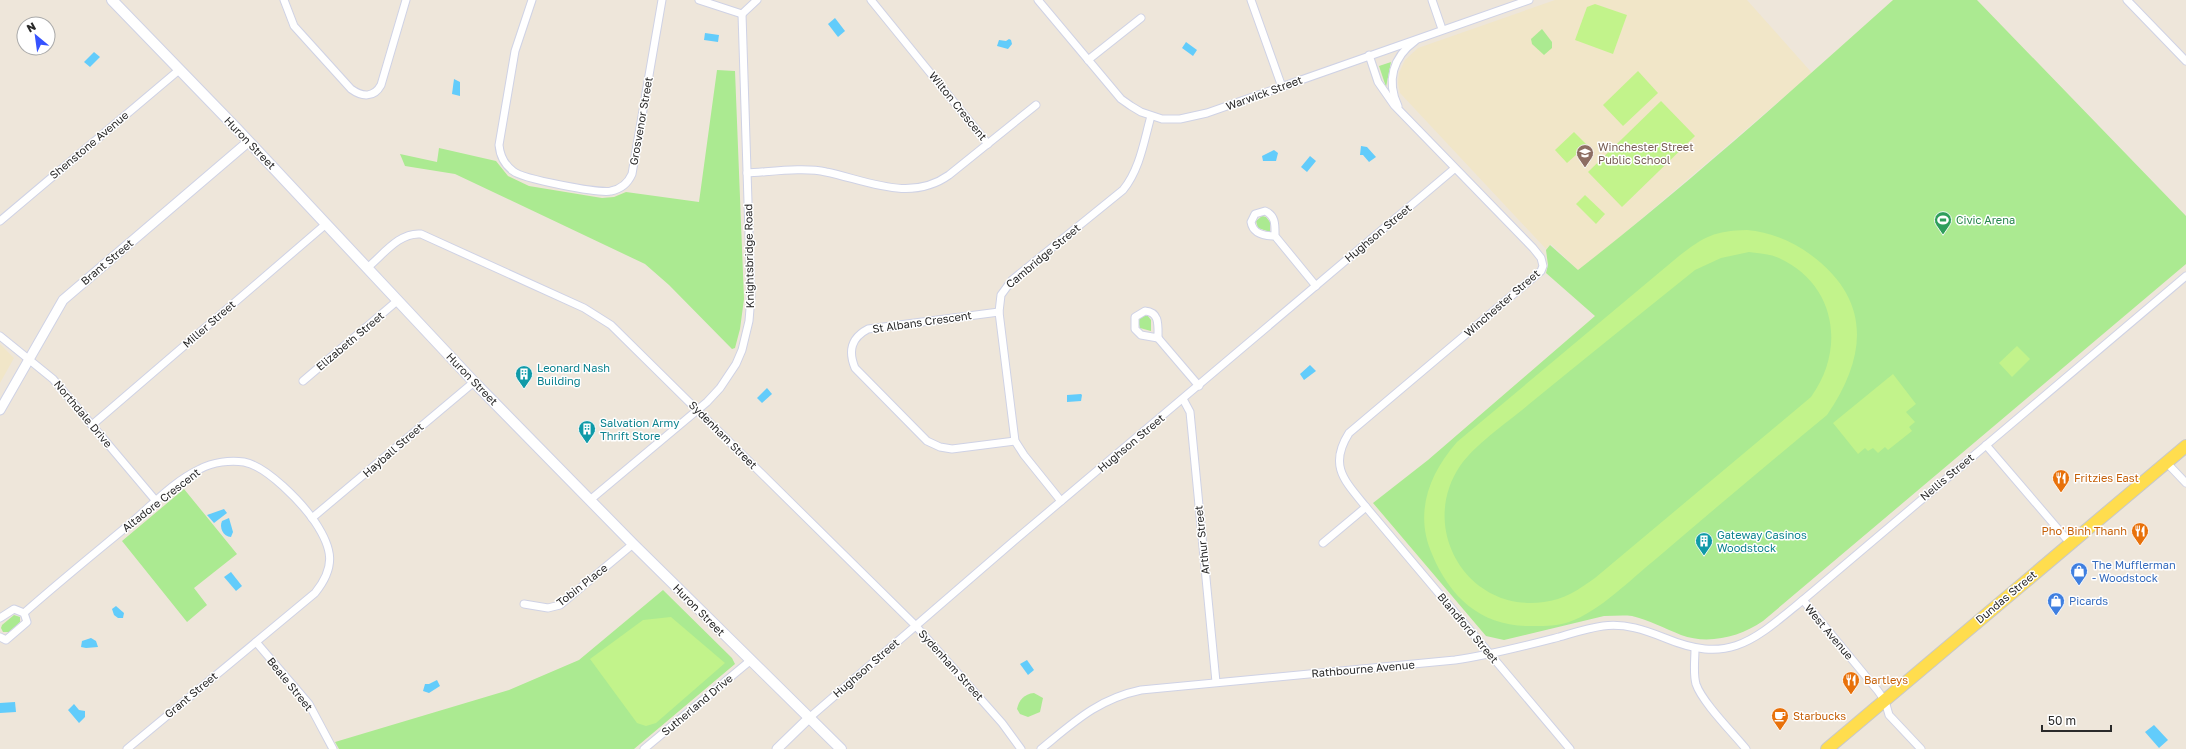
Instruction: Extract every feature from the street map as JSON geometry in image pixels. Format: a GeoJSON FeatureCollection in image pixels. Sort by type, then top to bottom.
{"type":"FeatureCollection","features":[{"type":"Feature","properties":{"kind":"main road","name":"Huron Street"},"geometry":{"type":"LineString","coordinates":[[112,0],[326,224],[474,382],[633,544],[842,749]]}},
{"type":"Feature","properties":{"kind":"main road","name":"Dundas Street"},"geometry":{"type":"LineString","coordinates":[[1827,749],[2186,446]]}},
{"type":"Feature","properties":{"kind":"street"},"geometry":{"type":"LineString","coordinates":[[284,0],[294,26],[351,89],[357,93],[369,96],[375,94],[381,85],[406,0]]}},
{"type":"Feature","properties":{"kind":"street","name":"Grosvenor Street"},"geometry":{"type":"LineString","coordinates":[[532,0],[515,51],[499,145],[501,156],[514,172],[531,179],[610,192],[625,183],[632,174],[662,0]]}},
{"type":"Feature","properties":{"kind":"street"},"geometry":{"type":"LineString","coordinates":[[699,0],[742,14],[757,0]]}},
{"type":"Feature","properties":{"kind":"street","name":"Wilton Crescent"},"geometry":{"type":"LineString","coordinates":[[746,173],[825,172],[874,186],[903,188],[926,186],[939,182],[988,144],[871,0]]}},
{"type":"Feature","properties":{"kind":"street","name":"Warwick Street"},"geometry":{"type":"LineString","coordinates":[[1038,0],[1121,99],[1151,116],[1171,120],[1194,117],[1529,0]]}},
{"type":"Feature","properties":{"kind":"street"},"geometry":{"type":"LineString","coordinates":[[1252,0],[1282,87]]}},
{"type":"Feature","properties":{"kind":"street"},"geometry":{"type":"LineString","coordinates":[[1432,0],[1442,30]]}},
{"type":"Feature","properties":{"kind":"street"},"geometry":{"type":"LineString","coordinates":[[2127,0],[2186,61]]}},
{"type":"Feature","properties":{"kind":"street","name":"Knightsbridge Road"},"geometry":{"type":"LineString","coordinates":[[590,500],[698,410],[720,388],[736,364],[742,350],[749,321],[751,295],[742,14]]}},
{"type":"Feature","properties":{"kind":"street"},"geometry":{"type":"LineString","coordinates":[[1088,60],[1141,18]]}},
{"type":"Feature","properties":{"kind":"street"},"geometry":{"type":"LineString","coordinates":[[1401,112],[1393,94],[1392,74],[1394,65],[1407,47],[1420,38]]}},
{"type":"Feature","properties":{"kind":"street","name":"Winchester Street"},"geometry":{"type":"LineString","coordinates":[[1366,507],[1346,482],[1339,465],[1340,448],[1349,433],[1541,270],[1543,266],[1541,258],[1454,169],[1385,94],[1378,82],[1369,55]]}},
{"type":"Feature","properties":{"kind":"street","name":"Shenstone Avenue"},"geometry":{"type":"LineString","coordinates":[[0,221],[178,70]]}},
{"type":"Feature","properties":{"kind":"street"},"geometry":{"type":"LineString","coordinates":[[988,144],[1036,105]]}},
{"type":"Feature","properties":{"kind":"street","name":"Cambridge Street"},"geometry":{"type":"LineString","coordinates":[[1061,501],[1024,455],[1015,441],[999,312],[1001,295],[1010,282],[1127,185],[1136,168],[1151,116]]}},
{"type":"Feature","properties":{"kind":"street","name":"Brant Street"},"geometry":{"type":"LineString","coordinates":[[0,410],[63,300],[248,142]]}},
{"type":"Feature","properties":{"kind":"street","name":"Hughson Street"},"geometry":{"type":"LineString","coordinates":[[809,718],[915,625],[1454,169]]}},
{"type":"Feature","properties":{"kind":"street","name":"Miller Street"},"geometry":{"type":"LineString","coordinates":[[92,425],[326,224]]}},
{"type":"Feature","properties":{"kind":"street","name":"Sydenham Street"},"geometry":{"type":"LineString","coordinates":[[367,268],[405,236],[416,233],[432,237],[601,317],[698,410],[915,625],[1002,723],[1021,749]]}},
{"type":"Feature","properties":{"kind":"street"},"geometry":{"type":"LineString","coordinates":[[1275,236],[1316,286]]}},
{"type":"Feature","properties":{"kind":"street","name":"Nellis Street"},"geometry":{"type":"LineString","coordinates":[[1695,649],[1721,649],[1745,643],[1762,634],[2186,276]]}},
{"type":"Feature","properties":{"kind":"street","name":"Elizabeth Street"},"geometry":{"type":"LineString","coordinates":[[302,381],[397,301]]}},
{"type":"Feature","properties":{"kind":"street","name":"St Albans Crescent"},"geometry":{"type":"LineString","coordinates":[[999,312],[868,329],[860,334],[852,344],[852,360],[855,368],[927,441],[940,447],[952,448],[1015,441]]}},
{"type":"Feature","properties":{"kind":"street","name":"Northdale Drive"},"geometry":{"type":"LineString","coordinates":[[0,336],[53,378],[156,501]]}},
{"type":"Feature","properties":{"kind":"street"},"geometry":{"type":"LineString","coordinates":[[1158,338],[1199,386]]}},
{"type":"Feature","properties":{"kind":"street","name":"Hayball Street"},"geometry":{"type":"LineString","coordinates":[[312,518],[474,382]]}},
{"type":"Feature","properties":{"kind":"street","name":"Arthur Street"},"geometry":{"type":"LineString","coordinates":[[1183,399],[1190,412],[1216,682]]}},
{"type":"Feature","properties":{"kind":"street"},"geometry":{"type":"LineString","coordinates":[[1986,445],[2070,543]]}},
{"type":"Feature","properties":{"kind":"street","name":"Altadore Crescent"},"geometry":{"type":"LineString","coordinates":[[24,613],[156,501],[200,468],[223,462],[245,462],[258,467],[269,474],[312,518],[323,535],[329,550],[329,566],[324,580],[312,595],[256,642]]}},
{"type":"Feature","properties":{"kind":"street"},"geometry":{"type":"LineString","coordinates":[[2166,462],[2186,483]]}},
{"type":"Feature","properties":{"kind":"street"},"geometry":{"type":"LineString","coordinates":[[1323,543],[1366,507]]}},
{"type":"Feature","properties":{"kind":"street","name":"Blandford Street"},"geometry":{"type":"LineString","coordinates":[[1366,507],[1570,749]]}},
{"type":"Feature","properties":{"kind":"street","name":"Tobin Place"},"geometry":{"type":"LineString","coordinates":[[524,604],[548,608],[560,605],[633,544]]}},
{"type":"Feature","properties":{"kind":"street","name":"West Avenue"},"geometry":{"type":"LineString","coordinates":[[1803,600],[1884,701],[1889,714],[1921,749]]}},
{"type":"Feature","properties":{"kind":"street"},"geometry":{"type":"LineString","coordinates":[[0,618],[14,609],[24,613],[27,622],[25,626],[10,639],[6,640],[0,637]]}},
{"type":"Feature","properties":{"kind":"street","name":"Rathbourne Avenue"},"geometry":{"type":"LineString","coordinates":[[1041,749],[1085,712],[1116,696],[1141,690],[1452,660],[1490,654],[1612,625],[1644,630],[1695,649]]}},
{"type":"Feature","properties":{"kind":"street","name":"Grant Street"},"geometry":{"type":"LineString","coordinates":[[127,749],[256,642]]}},
{"type":"Feature","properties":{"kind":"street","name":"Beale Street"},"geometry":{"type":"LineString","coordinates":[[256,642],[309,704],[333,749]]}},
{"type":"Feature","properties":{"kind":"street"},"geometry":{"type":"LineString","coordinates":[[1695,649],[1696,685],[1703,696],[1746,749]]}},
{"type":"Feature","properties":{"kind":"street","name":"Sutherland Drive"},"geometry":{"type":"LineString","coordinates":[[644,749],[751,660]]}},
{"type":"Feature","properties":{"kind":"street"},"geometry":{"type":"LineString","coordinates":[[777,749],[809,718]]}},
{"type":"Feature","properties":{"kind":"shaded area","name":"Winchester Street Public School"},"geometry":{"type":"Polygon","coordinates":[[[1555,0],[1747,0],[1812,73],[1613,243],[1578,270],[1551,244],[1546,249],[1400,93],[1398,83],[1399,73],[1405,60],[1418,48],[1555,0]]]}},
{"type":"Feature","properties":{"kind":"shaded area"},"geometry":{"type":"Polygon","coordinates":[[[0,344],[14,358],[0,383],[0,344]]]}},
{"type":"Feature","properties":{"kind":"green space"},"geometry":{"type":"Polygon","coordinates":[[[1893,0],[1977,0],[2186,216],[2186,264],[1754,627],[1724,638],[1702,639],[1681,635],[1632,616],[1604,616],[1504,640],[1486,636],[1373,503],[1428,460],[1595,316],[1546,273],[1548,265],[1546,250],[1550,245],[1578,270],[1659,205],[1893,0]]]}},
{"type":"Feature","properties":{"kind":"green space"},"geometry":{"type":"Polygon","coordinates":[[[1595,4],[1627,15],[1613,54],[1575,40],[1587,7],[1595,4]]]}},
{"type":"Feature","properties":{"kind":"green space"},"geometry":{"type":"Polygon","coordinates":[[[1542,29],[1552,42],[1552,48],[1544,55],[1532,44],[1531,39],[1542,29]]]}},
{"type":"Feature","properties":{"kind":"green space"},"geometry":{"type":"Polygon","coordinates":[[[1391,62],[1386,87],[1379,66],[1391,62]]]}},
{"type":"Feature","properties":{"kind":"green space"},"geometry":{"type":"Polygon","coordinates":[[[717,70],[735,71],[744,299],[740,329],[735,348],[732,349],[669,285],[645,264],[455,174],[405,166],[400,154],[437,162],[439,148],[496,161],[508,176],[529,186],[602,198],[614,197],[626,192],[699,202],[717,70]]]}},
{"type":"Feature","properties":{"kind":"green space"},"geometry":{"type":"Polygon","coordinates":[[[1638,71],[1658,93],[1623,126],[1603,105],[1638,71]]]}},
{"type":"Feature","properties":{"kind":"green space"},"geometry":{"type":"Polygon","coordinates":[[[1661,101],[1695,136],[1622,207],[1588,172],[1661,101]]]}},
{"type":"Feature","properties":{"kind":"green space"},"geometry":{"type":"Polygon","coordinates":[[[1574,132],[1587,145],[1567,163],[1555,150],[1574,132]]]}},
{"type":"Feature","properties":{"kind":"green space"},"geometry":{"type":"Polygon","coordinates":[[[1585,195],[1605,214],[1596,224],[1576,204],[1585,195]]]}},
{"type":"Feature","properties":{"kind":"green space"},"geometry":{"type":"Polygon","coordinates":[[[1262,216],[1266,217],[1270,222],[1270,232],[1258,228],[1256,221],[1262,216]]]}},
{"type":"Feature","properties":{"kind":"green space"},"geometry":{"type":"Polygon","coordinates":[[[1756,231],[1772,235],[1796,245],[1811,255],[1831,272],[1845,291],[1853,310],[1857,330],[1856,351],[1850,372],[1827,415],[1615,594],[1592,611],[1569,622],[1556,625],[1539,626],[1517,625],[1500,622],[1485,616],[1472,608],[1459,598],[1440,570],[1432,554],[1424,524],[1427,495],[1432,481],[1447,454],[1457,442],[1679,256],[1703,239],[1718,233],[1756,231]],[[1749,252],[1721,258],[1695,270],[1492,434],[1466,458],[1460,466],[1448,490],[1445,515],[1448,539],[1457,561],[1473,580],[1492,594],[1517,602],[1551,601],[1571,593],[1595,578],[1811,397],[1822,378],[1829,359],[1831,339],[1830,319],[1823,301],[1813,284],[1798,269],[1779,258],[1749,252]]]}},
{"type":"Feature","properties":{"kind":"green space"},"geometry":{"type":"Polygon","coordinates":[[[1142,316],[1148,316],[1151,320],[1151,331],[1140,328],[1138,321],[1142,316]]]}},
{"type":"Feature","properties":{"kind":"green space"},"geometry":{"type":"Polygon","coordinates":[[[2017,346],[2030,359],[2012,377],[1999,363],[2017,346]]]}},
{"type":"Feature","properties":{"kind":"green space"},"geometry":{"type":"Polygon","coordinates":[[[1893,374],[1916,404],[1906,412],[1915,422],[1909,427],[1912,431],[1888,450],[1885,447],[1878,453],[1873,448],[1868,451],[1865,448],[1858,454],[1833,423],[1893,374]]]}},
{"type":"Feature","properties":{"kind":"green space"},"geometry":{"type":"Polygon","coordinates":[[[184,489],[237,554],[194,588],[207,605],[187,622],[122,541],[184,489]]]}},
{"type":"Feature","properties":{"kind":"green space"},"geometry":{"type":"Polygon","coordinates":[[[663,590],[732,658],[735,664],[634,749],[339,749],[335,742],[509,690],[579,660],[663,590]]]}},
{"type":"Feature","properties":{"kind":"green space"},"geometry":{"type":"Polygon","coordinates":[[[14,615],[20,617],[20,622],[9,632],[3,632],[1,628],[2,625],[14,615]]]}},
{"type":"Feature","properties":{"kind":"green space"},"geometry":{"type":"Polygon","coordinates":[[[671,617],[725,663],[656,723],[646,726],[637,723],[590,659],[643,620],[671,617]]]}},
{"type":"Feature","properties":{"kind":"green space"},"geometry":{"type":"Polygon","coordinates":[[[1034,693],[1043,698],[1040,712],[1028,717],[1020,714],[1017,709],[1021,700],[1025,696],[1034,693]]]}},
{"type":"Feature","properties":{"kind":"water"},"geometry":{"type":"Polygon","coordinates":[[[835,18],[845,31],[838,37],[828,24],[835,18]]]}},
{"type":"Feature","properties":{"kind":"water"},"geometry":{"type":"Polygon","coordinates":[[[705,33],[719,35],[718,42],[704,40],[705,33]]]}},
{"type":"Feature","properties":{"kind":"water"},"geometry":{"type":"Polygon","coordinates":[[[1009,39],[1011,40],[1012,44],[1008,49],[997,46],[999,40],[1006,41],[1009,39]]]}},
{"type":"Feature","properties":{"kind":"water"},"geometry":{"type":"Polygon","coordinates":[[[1186,42],[1197,50],[1193,56],[1182,48],[1186,42]]]}},
{"type":"Feature","properties":{"kind":"water"},"geometry":{"type":"Polygon","coordinates":[[[94,52],[100,57],[90,67],[84,62],[94,52]]]}},
{"type":"Feature","properties":{"kind":"water"},"geometry":{"type":"Polygon","coordinates":[[[454,79],[460,82],[460,96],[452,94],[454,79]]]}},
{"type":"Feature","properties":{"kind":"water"},"geometry":{"type":"Polygon","coordinates":[[[1361,146],[1367,147],[1376,157],[1369,162],[1363,155],[1360,155],[1361,146]]]}},
{"type":"Feature","properties":{"kind":"water"},"geometry":{"type":"Polygon","coordinates":[[[1274,150],[1278,153],[1276,161],[1263,161],[1262,156],[1274,150]]]}},
{"type":"Feature","properties":{"kind":"water"},"geometry":{"type":"Polygon","coordinates":[[[1310,156],[1316,161],[1307,172],[1301,167],[1310,156]]]}},
{"type":"Feature","properties":{"kind":"water"},"geometry":{"type":"Polygon","coordinates":[[[1310,365],[1316,371],[1304,380],[1300,374],[1310,365]]]}},
{"type":"Feature","properties":{"kind":"water"},"geometry":{"type":"Polygon","coordinates":[[[767,388],[772,394],[762,403],[757,398],[767,388]]]}},
{"type":"Feature","properties":{"kind":"water"},"geometry":{"type":"Polygon","coordinates":[[[1081,394],[1081,401],[1067,402],[1067,395],[1081,394]]]}},
{"type":"Feature","properties":{"kind":"water"},"geometry":{"type":"Polygon","coordinates":[[[224,509],[227,513],[214,523],[207,515],[224,509]]]}},
{"type":"Feature","properties":{"kind":"water"},"geometry":{"type":"Polygon","coordinates":[[[229,518],[233,532],[231,537],[224,534],[221,526],[222,521],[229,518]]]}},
{"type":"Feature","properties":{"kind":"water"},"geometry":{"type":"Polygon","coordinates":[[[231,572],[242,586],[236,591],[224,577],[231,572]]]}},
{"type":"Feature","properties":{"kind":"water"},"geometry":{"type":"Polygon","coordinates":[[[116,606],[124,613],[123,618],[118,618],[114,615],[112,609],[116,606]]]}},
{"type":"Feature","properties":{"kind":"water"},"geometry":{"type":"Polygon","coordinates":[[[91,638],[96,641],[98,647],[81,647],[82,641],[91,638]]]}},
{"type":"Feature","properties":{"kind":"water"},"geometry":{"type":"Polygon","coordinates":[[[1027,660],[1034,670],[1028,675],[1020,664],[1027,660]]]}},
{"type":"Feature","properties":{"kind":"water"},"geometry":{"type":"Polygon","coordinates":[[[437,680],[440,686],[429,693],[423,691],[425,684],[429,684],[437,680]]]}},
{"type":"Feature","properties":{"kind":"water"},"geometry":{"type":"Polygon","coordinates":[[[15,702],[16,712],[0,713],[0,703],[15,702]]]}},
{"type":"Feature","properties":{"kind":"water"},"geometry":{"type":"Polygon","coordinates":[[[74,704],[79,710],[85,711],[85,717],[79,723],[68,710],[74,704]]]}},
{"type":"Feature","properties":{"kind":"water"},"geometry":{"type":"Polygon","coordinates":[[[2154,725],[2168,740],[2159,748],[2145,732],[2154,725]]]}},
{"type":"Feature","properties":{"kind":"place","name":"Winchester Street Public School"},"geometry":{"type":"Point","coordinates":[1585,168]}},
{"type":"Feature","properties":{"kind":"place","name":"Civic Arena"},"geometry":{"type":"Point","coordinates":[1943,235]}},
{"type":"Feature","properties":{"kind":"place","name":"Leonard Nash Building"},"geometry":{"type":"Point","coordinates":[524,389]}},
{"type":"Feature","properties":{"kind":"place","name":"Salvation Army Thrift Store"},"geometry":{"type":"Point","coordinates":[587,444]}},
{"type":"Feature","properties":{"kind":"place","name":"Fritzies East"},"geometry":{"type":"Point","coordinates":[2061,493]}},
{"type":"Feature","properties":{"kind":"place","name":"Pho' Binh Thanh"},"geometry":{"type":"Point","coordinates":[2140,546]}},
{"type":"Feature","properties":{"kind":"place","name":"Gateway Casinos Woodstock"},"geometry":{"type":"Point","coordinates":[1704,556]}},
{"type":"Feature","properties":{"kind":"place","name":"The Mufflerman - Woodstock"},"geometry":{"type":"Point","coordinates":[2079,586]}},
{"type":"Feature","properties":{"kind":"place","name":"Picards"},"geometry":{"type":"Point","coordinates":[2056,616]}},
{"type":"Feature","properties":{"kind":"place","name":"Bartleys"},"geometry":{"type":"Point","coordinates":[1851,695]}},
{"type":"Feature","properties":{"kind":"place","name":"Starbucks"},"geometry":{"type":"Point","coordinates":[1780,731]}}]}
